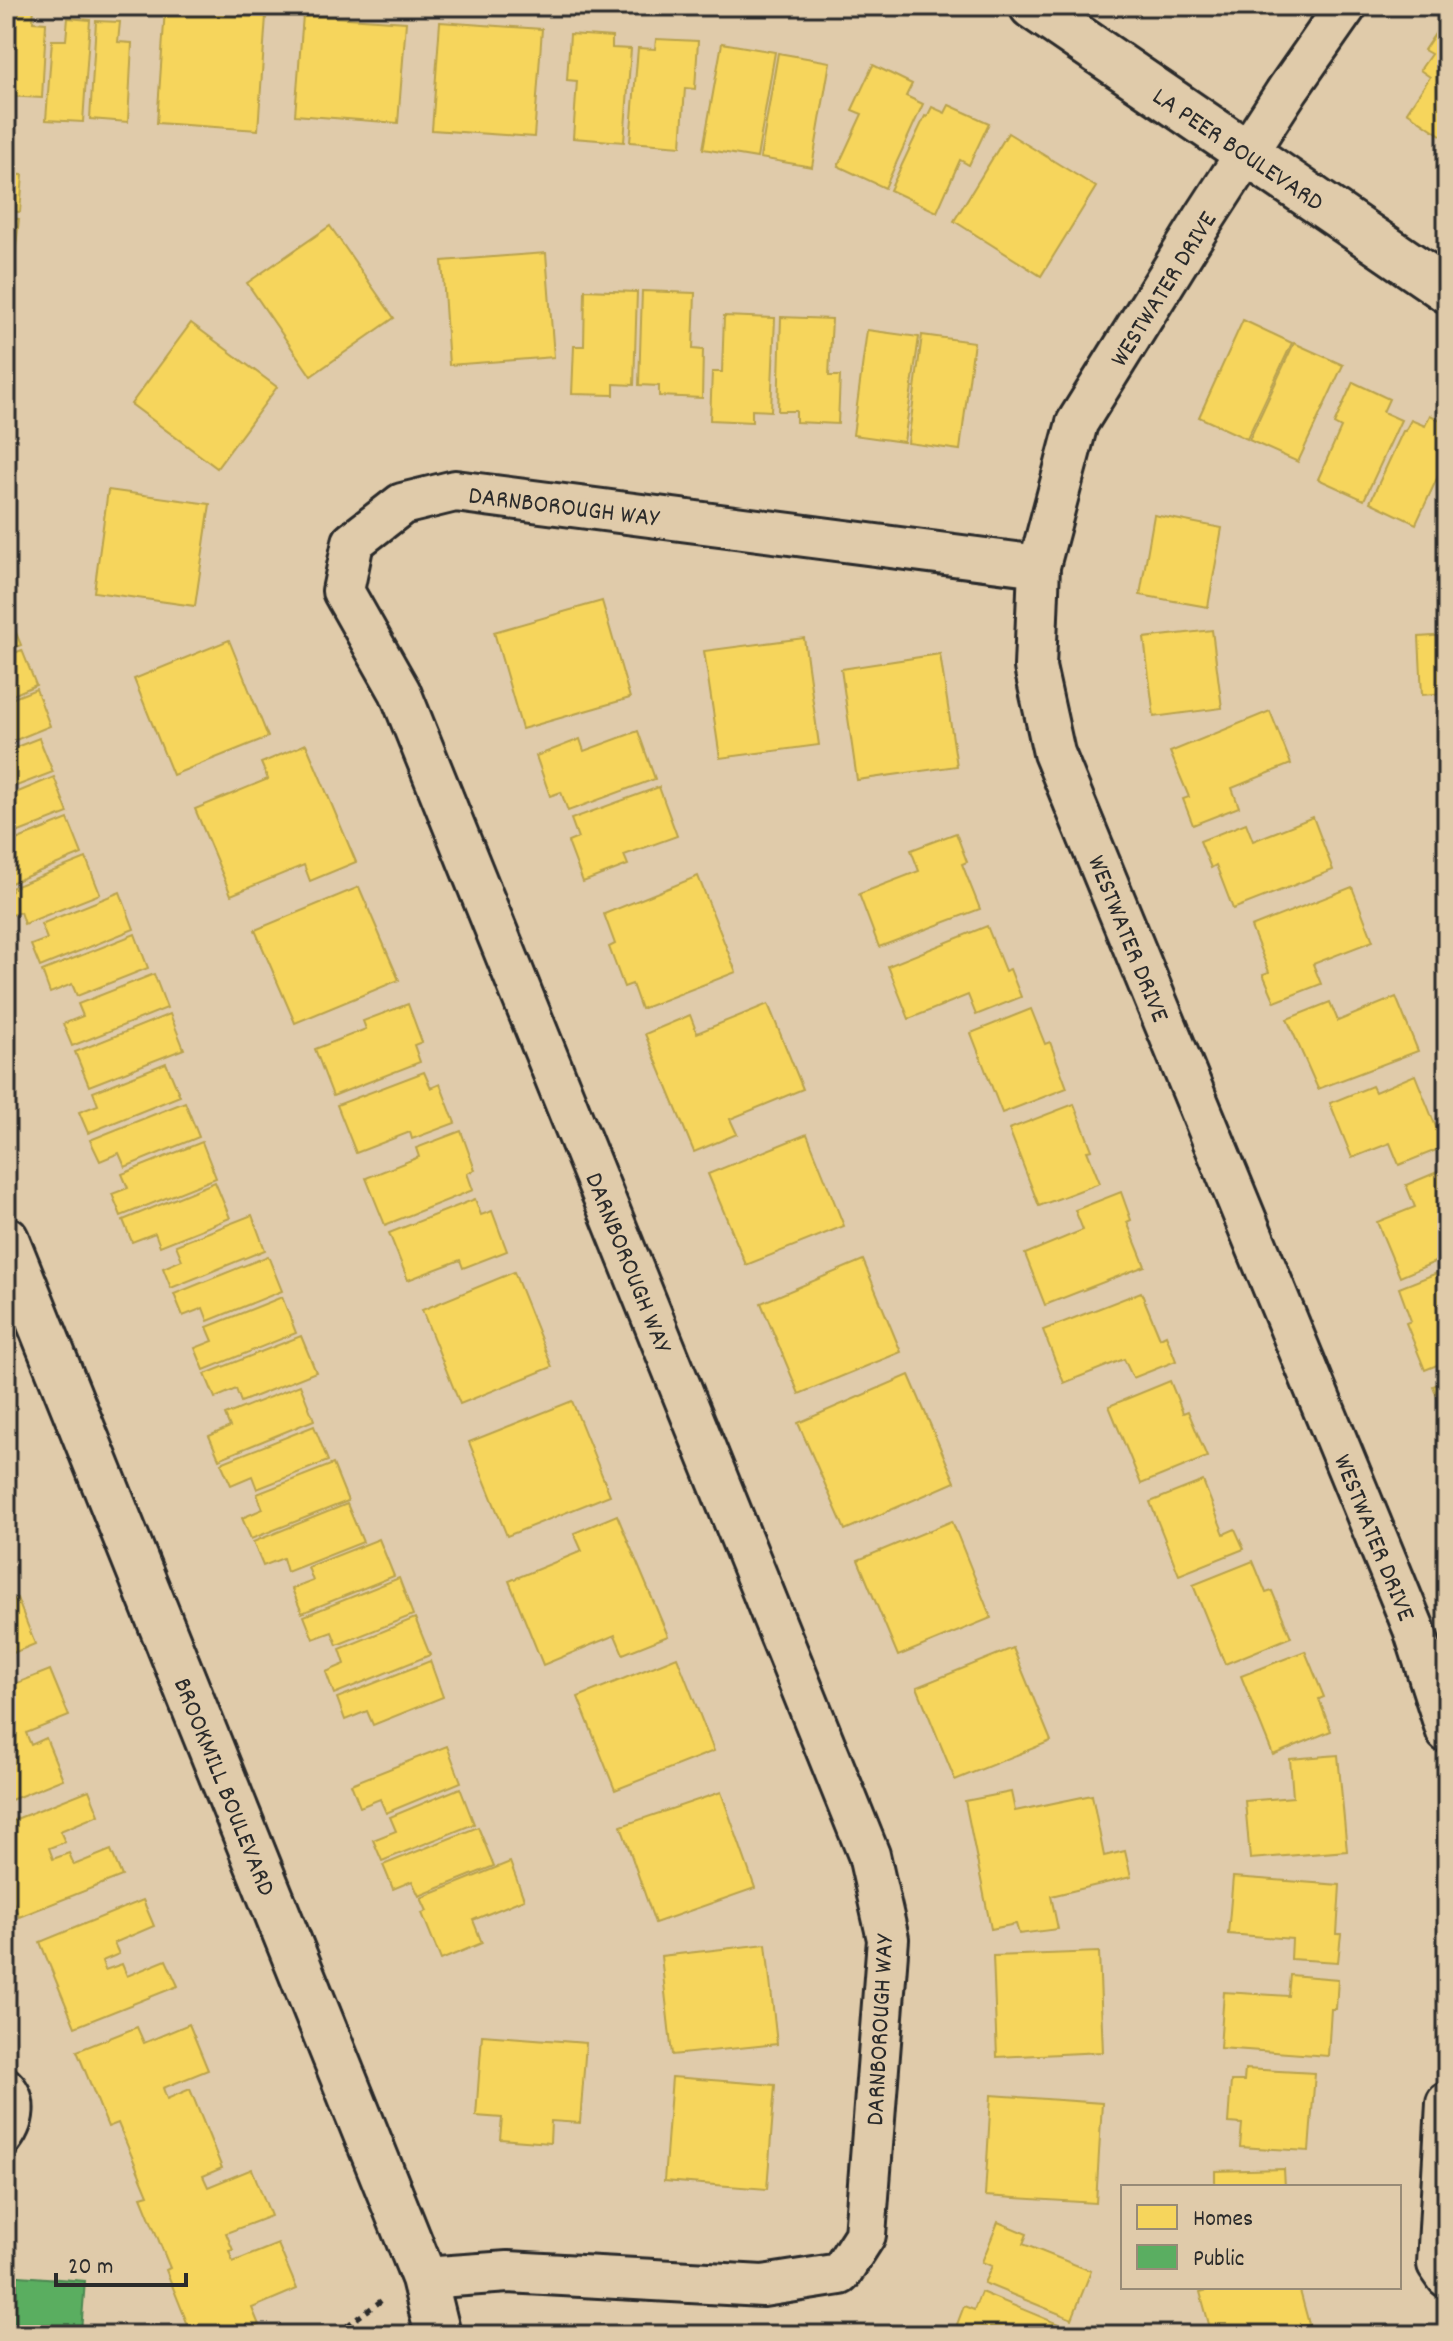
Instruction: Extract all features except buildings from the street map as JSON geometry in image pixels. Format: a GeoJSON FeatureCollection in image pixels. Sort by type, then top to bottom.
{"type":"FeatureCollection","features":[{"type":"Feature","properties":{"kind":"street","name":"LA PEER BOULEVARD"},"geometry":{"type":"LineString","coordinates":[[1032,6],[1447,290]]}},
{"type":"Feature","properties":{"kind":"street","name":"WESTWATER DRIVE"},"geometry":{"type":"LineString","coordinates":[[1346,6],[1205,217],[1077,423],[1039,566],[1035,667],[1054,753],[1414,1629],[1447,1732]]}},
{"type":"Feature","properties":{"kind":"street","name":"DARNBOROUGH WAY"},"geometry":{"type":"LineString","coordinates":[[424,2278],[508,2272],[763,2286],[840,2274],[865,2235],[888,1939],[869,1855],[400,692],[343,591],[353,542],[402,504],[455,491],[1039,566]]}},
{"type":"Feature","properties":{"kind":"street","name":"BROOKMILL BOULEVARD"},"geometry":{"type":"LineString","coordinates":[[6,1239],[424,2278],[438,2335]]}},
{"type":"Feature","properties":{"kind":"street"},"geometry":{"type":"LineString","coordinates":[[1447,2103],[1438,2264],[1447,2277]]}},
{"type":"Feature","properties":{"kind":"lane"},"geometry":{"type":"LineString","coordinates":[[6,2076],[19,2092],[23,2121],[6,2148]]}},
{"type":"Feature","properties":{"kind":"path"},"geometry":{"type":"LineString","coordinates":[[340,2335],[345,2327],[372,2306],[424,2278]]}}]}
